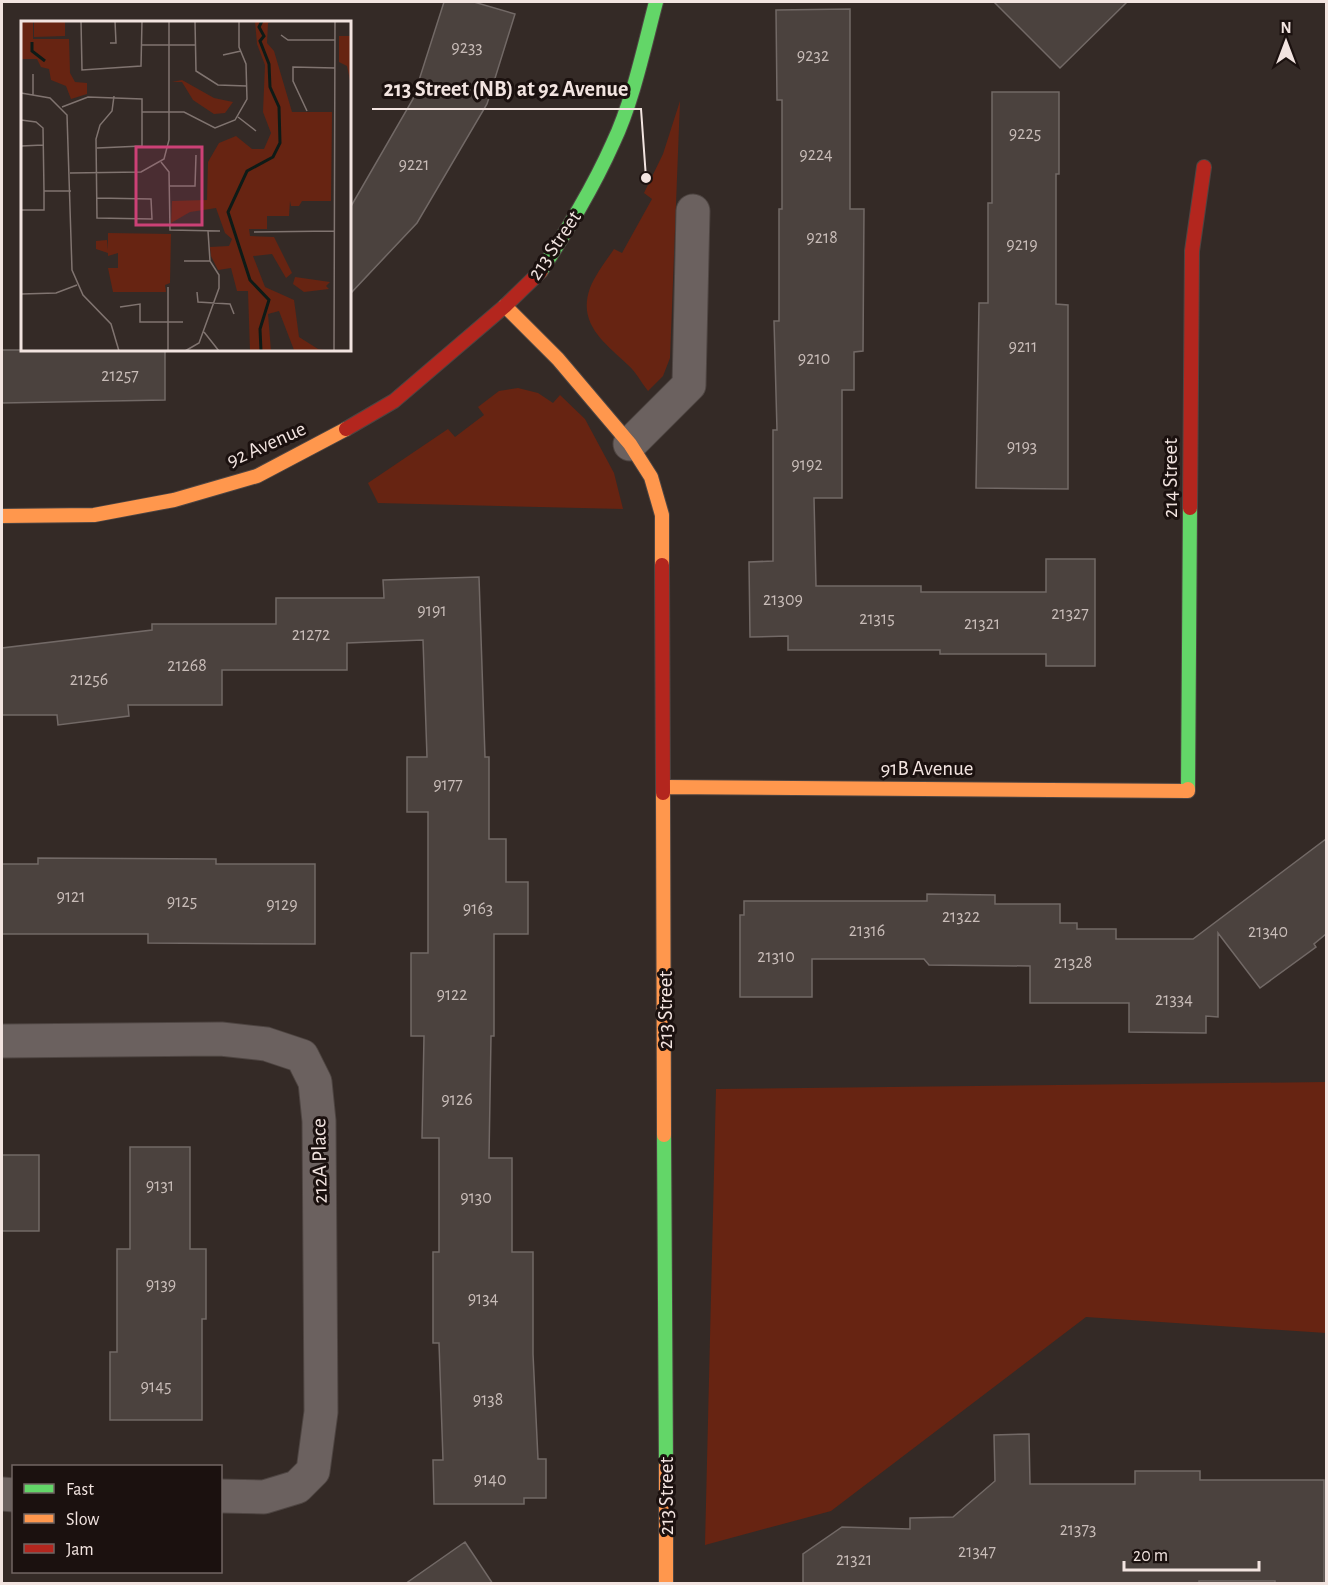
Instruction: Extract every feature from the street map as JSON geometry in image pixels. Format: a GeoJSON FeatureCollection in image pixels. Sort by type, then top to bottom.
{"type":"FeatureCollection","features":[{"type":"Feature","properties":{"kind":"street","name":"213 Street"},"geometry":{"type":"LineString","coordinates":[[656,2],[638,71],[614,142],[567,231],[540,272],[505,306],[558,359],[630,444],[651,477],[662,515],[665,787],[666,1584]]}},
{"type":"Feature","properties":{"kind":"street","name":"214 Street"},"geometry":{"type":"LineString","coordinates":[[1188,791],[1192,252],[1204,167]]}},
{"type":"Feature","properties":{"kind":"street"},"geometry":{"type":"LineString","coordinates":[[630,444],[689,385],[693,211]]}},
{"type":"Feature","properties":{"kind":"street","name":"92 Avenue"},"geometry":{"type":"LineString","coordinates":[[2,516],[94,515],[174,500],[256,476],[327,440],[394,401],[505,306]]}},
{"type":"Feature","properties":{"kind":"street","name":"91B Avenue"},"geometry":{"type":"LineString","coordinates":[[665,787],[1188,791]]}},
{"type":"Feature","properties":{"kind":"street","name":"212A Place"},"geometry":{"type":"LineString","coordinates":[[2,1041],[221,1039],[266,1044],[302,1056],[315,1082],[319,1122],[321,1412],[313,1471],[297,1487],[264,1497],[222,1496]]}},
{"type":"Feature","properties":{"kind":"shaded area"},"geometry":{"type":"Polygon","coordinates":[[[680,101],[670,358],[663,376],[648,391],[631,368],[596,332],[587,312],[587,301],[590,288],[598,273],[614,249],[622,253],[652,199],[644,193],[663,154],[680,101]]]}},
{"type":"Feature","properties":{"kind":"shaded area"},"geometry":{"type":"Polygon","coordinates":[[[518,388],[538,393],[553,403],[560,395],[585,419],[614,473],[623,509],[378,503],[368,483],[448,429],[455,437],[484,415],[478,407],[499,391],[518,388]]]}},
{"type":"Feature","properties":{"kind":"shaded area"},"geometry":{"type":"Polygon","coordinates":[[[1326,1082],[1326,1333],[1086,1317],[831,1511],[705,1545],[716,1089],[1326,1082]]]}},
{"type":"Feature","properties":{"kind":"building"},"geometry":{"type":"Polygon","coordinates":[[[444,2],[474,2],[515,14],[487,104],[417,223],[351,293],[351,206],[413,99],[444,2]]]}},
{"type":"Feature","properties":{"kind":"building"},"geometry":{"type":"Polygon","coordinates":[[[994,2],[1127,2],[1060,68],[994,2]]]}},
{"type":"Feature","properties":{"kind":"building"},"geometry":{"type":"Polygon","coordinates":[[[850,9],[850,209],[864,209],[863,351],[854,352],[854,390],[842,390],[842,498],[814,498],[816,586],[921,586],[921,592],[1046,592],[1046,559],[1095,559],[1095,666],[1046,666],[1046,654],[940,654],[940,650],[788,650],[788,636],[750,637],[749,562],[773,561],[773,430],[777,430],[774,321],[779,321],[779,209],[782,209],[782,100],[777,100],[776,10],[850,9]]]}},
{"type":"Feature","properties":{"kind":"building"},"geometry":{"type":"Polygon","coordinates":[[[992,92],[1059,92],[1059,174],[1056,174],[1056,304],[1068,305],[1068,489],[976,488],[979,303],[988,303],[988,203],[992,203],[992,92]]]}},
{"type":"Feature","properties":{"kind":"building"},"geometry":{"type":"Polygon","coordinates":[[[2,350],[165,351],[165,400],[2,403],[2,350]]]}},
{"type":"Feature","properties":{"kind":"building"},"geometry":{"type":"Polygon","coordinates":[[[479,577],[485,757],[489,757],[489,839],[506,839],[506,882],[528,882],[528,934],[494,934],[494,1036],[491,1036],[489,1158],[512,1158],[512,1252],[533,1252],[533,1354],[538,1459],[546,1459],[546,1498],[524,1498],[524,1504],[434,1504],[433,1460],[443,1460],[439,1343],[433,1343],[433,1252],[439,1252],[439,1138],[422,1138],[424,1036],[411,1036],[411,953],[428,953],[428,812],[407,812],[407,757],[427,757],[423,640],[347,643],[347,670],[222,670],[222,705],[128,705],[129,716],[58,725],[57,715],[2,715],[2,648],[152,630],[152,624],[276,624],[276,598],[384,598],[383,580],[479,577]]]}},
{"type":"Feature","properties":{"kind":"building"},"geometry":{"type":"Polygon","coordinates":[[[1326,839],[1326,934],[1314,944],[1316,947],[1260,988],[1218,933],[1218,1017],[1206,1016],[1206,1033],[1129,1032],[1129,1003],[1030,1003],[1030,966],[929,965],[924,959],[812,959],[812,997],[740,997],[740,915],[744,915],[744,901],[927,901],[927,894],[995,895],[995,904],[1060,904],[1060,923],[1077,923],[1077,929],[1116,929],[1116,939],[1193,939],[1326,839]]]}},
{"type":"Feature","properties":{"kind":"building"},"geometry":{"type":"Polygon","coordinates":[[[38,858],[216,859],[216,864],[315,864],[315,944],[148,943],[148,934],[2,934],[2,864],[38,864],[38,858]]]}},
{"type":"Feature","properties":{"kind":"building"},"geometry":{"type":"Polygon","coordinates":[[[130,1147],[190,1147],[190,1249],[206,1249],[206,1319],[202,1319],[202,1420],[110,1420],[110,1352],[117,1352],[117,1249],[130,1249],[130,1147]]]}},
{"type":"Feature","properties":{"kind":"building"},"geometry":{"type":"Polygon","coordinates":[[[2,1155],[39,1155],[39,1231],[2,1231],[2,1155]]]}},
{"type":"Feature","properties":{"kind":"building"},"geometry":{"type":"Polygon","coordinates":[[[1029,1434],[1030,1484],[1135,1484],[1135,1471],[1200,1471],[1200,1480],[1324,1480],[1324,1584],[1275,1584],[1275,1581],[1199,1581],[1199,1584],[803,1584],[803,1554],[842,1527],[910,1529],[910,1518],[953,1517],[995,1481],[994,1435],[1029,1434]]]}},
{"type":"Feature","properties":{"kind":"building"},"geometry":{"type":"Polygon","coordinates":[[[465,1542],[493,1584],[405,1584],[465,1542]]]}},
{"type":"Feature","properties":{"kind":"traffic: fast"},"geometry":{"type":"LineString","coordinates":[[541,271],[588,192],[620,127],[638,74],[656,2]]}},
{"type":"Feature","properties":{"kind":"traffic: fast"},"geometry":{"type":"LineString","coordinates":[[1188,789],[1190,508]]}},
{"type":"Feature","properties":{"kind":"traffic: fast"},"geometry":{"type":"LineString","coordinates":[[664,1135],[666,1465]]}},
{"type":"Feature","properties":{"kind":"traffic: slow"},"geometry":{"type":"LineString","coordinates":[[505,306],[558,359],[630,444],[651,477],[662,515],[662,565]]}},
{"type":"Feature","properties":{"kind":"traffic: slow"},"geometry":{"type":"LineString","coordinates":[[2,516],[94,515],[174,500],[257,476],[346,429]]}},
{"type":"Feature","properties":{"kind":"traffic: slow"},"geometry":{"type":"LineString","coordinates":[[665,787],[1188,791],[1188,789]]}},
{"type":"Feature","properties":{"kind":"traffic: slow"},"geometry":{"type":"LineString","coordinates":[[663,793],[664,1135]]}},
{"type":"Feature","properties":{"kind":"traffic: slow"},"geometry":{"type":"LineString","coordinates":[[666,1465],[666,1584]]}},
{"type":"Feature","properties":{"kind":"traffic: jam"},"geometry":{"type":"LineString","coordinates":[[1190,508],[1192,251],[1204,167]]}},
{"type":"Feature","properties":{"kind":"traffic: jam"},"geometry":{"type":"LineString","coordinates":[[346,429],[394,401],[505,306],[541,271]]}},
{"type":"Feature","properties":{"kind":"traffic: jam"},"geometry":{"type":"LineString","coordinates":[[662,565],[663,793]]}},
{"type":"Feature","properties":{"kind":"place","name":"213 Street (NB) at 92 Avenue"},"geometry":{"type":"Point","coordinates":[646,178]}}]}
